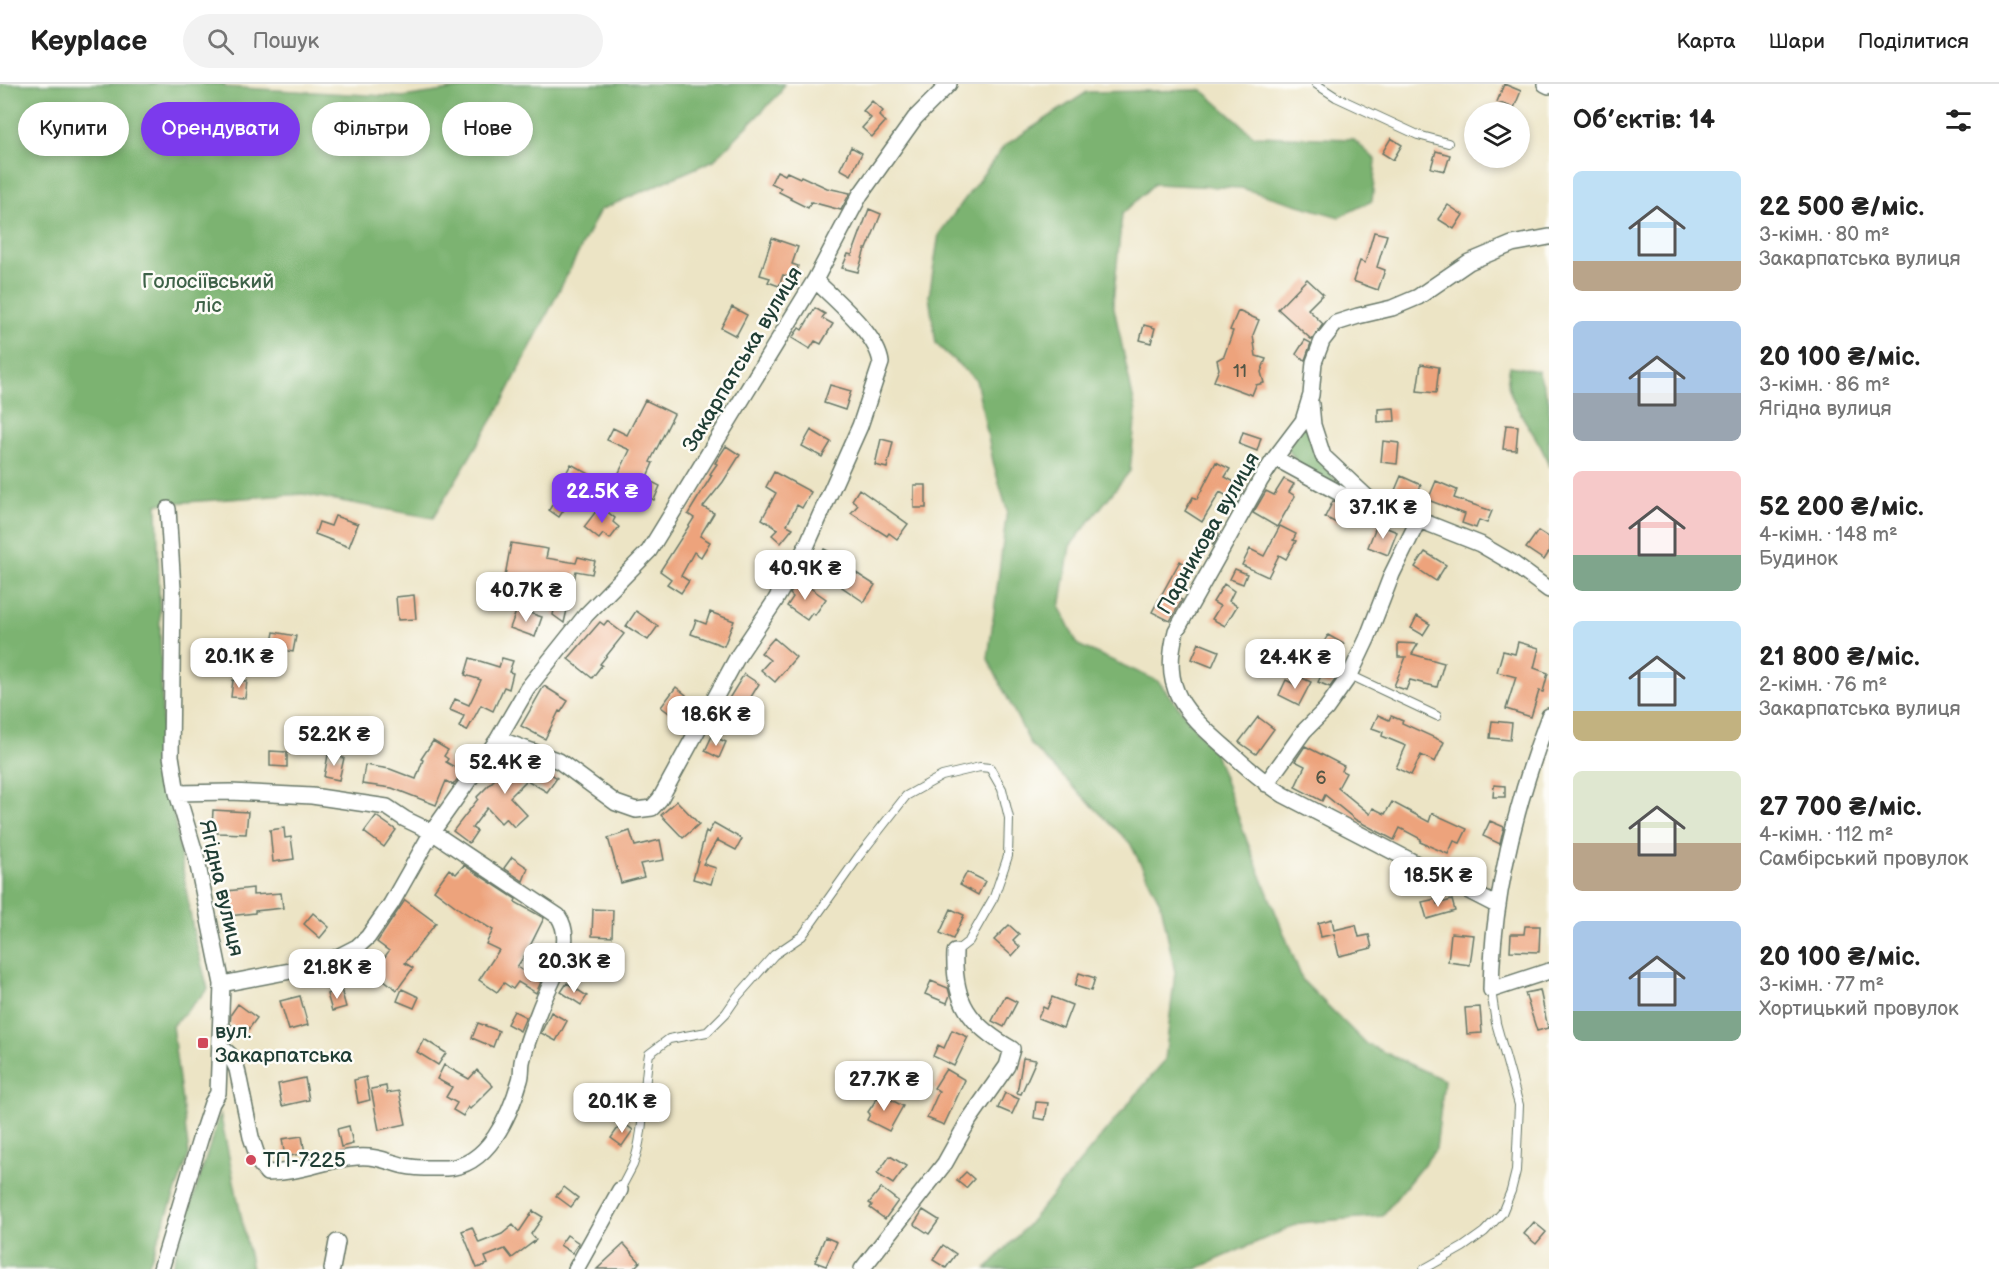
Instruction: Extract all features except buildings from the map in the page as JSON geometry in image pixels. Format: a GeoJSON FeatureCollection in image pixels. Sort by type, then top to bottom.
{"type":"FeatureCollection","features":[{"type":"Feature","properties":{"kind":"street","name":"Закарпатська вулиця"},"geometry":{"type":"LineString","coordinates":[[222,984],[322,965],[357,946],[368,937],[391,904],[432,832],[498,739],[527,689],[586,615],[649,551],[815,280],[860,195],[915,118],[949,84]]}},
{"type":"Feature","properties":{"kind":"street"},"geometry":{"type":"LineString","coordinates":[[1545,84],[1549,86]]}},
{"type":"Feature","properties":{"kind":"street","name":"Парникова вулиця"},"geometry":{"type":"LineString","coordinates":[[1498,906],[1266,784],[1188,713],[1174,686],[1170,653],[1176,631],[1193,598],[1275,458],[1303,421],[1311,395],[1314,362],[1322,341],[1336,323],[1392,308],[1418,297],[1469,262],[1512,244],[1549,237]]}},
{"type":"Feature","properties":{"kind":"street"},"geometry":{"type":"LineString","coordinates":[[498,739],[559,761],[616,803],[636,810],[652,808],[660,799],[738,656],[806,547],[860,426],[881,363],[880,352],[873,340],[815,280]]}},
{"type":"Feature","properties":{"kind":"street"},"geometry":{"type":"LineString","coordinates":[[1311,395],[1313,425],[1323,456],[1371,501]]}},
{"type":"Feature","properties":{"kind":"street"},"geometry":{"type":"LineString","coordinates":[[1275,458],[1343,495],[1371,501],[1480,544],[1511,562],[1549,590]]}},
{"type":"Feature","properties":{"kind":"street","name":"Ягідна вулиця"},"geometry":{"type":"LineString","coordinates":[[161,1269],[202,1133],[212,1103],[218,1093],[222,984],[196,856],[177,793],[171,756],[173,589],[168,509]]}},
{"type":"Feature","properties":{"kind":"street"},"geometry":{"type":"LineString","coordinates":[[1266,784],[1304,731],[1326,709],[1350,675],[1367,639],[1392,574],[1419,519]]}},
{"type":"Feature","properties":{"kind":"street"},"geometry":{"type":"LineString","coordinates":[[1549,716],[1523,794],[1506,860],[1492,953],[1491,990],[1549,971]]}},
{"type":"Feature","properties":{"kind":"street"},"geometry":{"type":"LineString","coordinates":[[177,793],[230,792],[312,796],[387,807],[432,832],[558,916],[562,923],[564,939],[560,961],[533,1025],[515,1096],[495,1140],[471,1161],[458,1167],[406,1166],[390,1160],[357,1156],[287,1173],[267,1173],[260,1164],[251,1137],[237,1069],[230,1055],[220,1046]]}},
{"type":"Feature","properties":{"kind":"street"},"geometry":{"type":"LineString","coordinates":[[862,1269],[945,1163],[969,1120],[1007,1066],[1012,1049],[991,1037],[969,1014],[959,998],[954,971],[955,952]]}},
{"type":"Feature","properties":{"kind":"street"},"geometry":{"type":"LineString","coordinates":[[576,1269],[620,1190]]}},
{"type":"Feature","properties":{"kind":"street"},"geometry":{"type":"LineString","coordinates":[[332,1269],[337,1242]]}},
{"type":"Feature","properties":{"kind":"lane"},"geometry":{"type":"LineString","coordinates":[[1316,84],[1336,97],[1418,135],[1448,143]]}},
{"type":"Feature","properties":{"kind":"lane"},"geometry":{"type":"LineString","coordinates":[[1350,675],[1437,716]]}},
{"type":"Feature","properties":{"kind":"lane"},"geometry":{"type":"LineString","coordinates":[[620,1190],[633,1164],[641,1131],[645,1078],[650,1054],[669,1038],[707,1032],[726,1013],[774,955],[802,936],[859,856],[906,796],[942,776],[980,767],[990,768],[1002,789],[1009,818],[1008,856],[994,897],[969,941],[955,952]]}},
{"type":"Feature","properties":{"kind":"lane"},"geometry":{"type":"LineString","coordinates":[[1424,1269],[1484,1232],[1502,1213],[1514,1181],[1519,1105],[1496,1023],[1491,990]]}},
{"type":"Feature","properties":{"kind":"green space","name":"Голосіївський ліс"},"geometry":{"type":"Polygon","coordinates":[[[0,84],[224,84],[225,87],[403,97],[491,84],[784,84],[780,93],[714,160],[600,210],[500,407],[433,518],[303,494],[157,504],[163,751],[194,936],[208,989],[172,1026],[189,1155],[147,1269],[0,1269],[0,84]]]}},
{"type":"Feature","properties":{"kind":"green space"},"geometry":{"type":"Polygon","coordinates":[[[1202,90],[1254,136],[1353,139],[1376,160],[1372,201],[1339,217],[1241,188],[1154,184],[1122,214],[1113,303],[1136,412],[1130,471],[1070,546],[1060,608],[1078,645],[1158,681],[1215,753],[1247,841],[1303,981],[1366,1044],[1444,1080],[1436,1149],[1382,1216],[1300,1223],[1196,1269],[986,1269],[1024,1229],[1165,1060],[1175,972],[1161,904],[1130,843],[1031,745],[988,659],[1007,510],[994,466],[976,380],[936,344],[929,296],[939,234],[1004,146],[1087,92],[1202,90]]]}},
{"type":"Feature","properties":{"kind":"green space"},"geometry":{"type":"Polygon","coordinates":[[[1510,366],[1538,371],[1549,401],[1549,467],[1512,396],[1508,383],[1510,366]]]}},
{"type":"Feature","properties":{"kind":"green space"},"geometry":{"type":"Polygon","coordinates":[[[1308,418],[1317,458],[1347,493],[1303,470],[1287,448],[1308,418]]]}},
{"type":"Feature","properties":{"kind":"green space"},"geometry":{"type":"Polygon","coordinates":[[[220,1113],[252,1269],[171,1269],[220,1113]]]}},
{"type":"Feature","properties":{"kind":"place","name":"вул. Закарпатська"},"geometry":{"type":"Point","coordinates":[203,1043]}},
{"type":"Feature","properties":{"kind":"place","name":"ТП-7225"},"geometry":{"type":"Point","coordinates":[251,1160]}}]}
